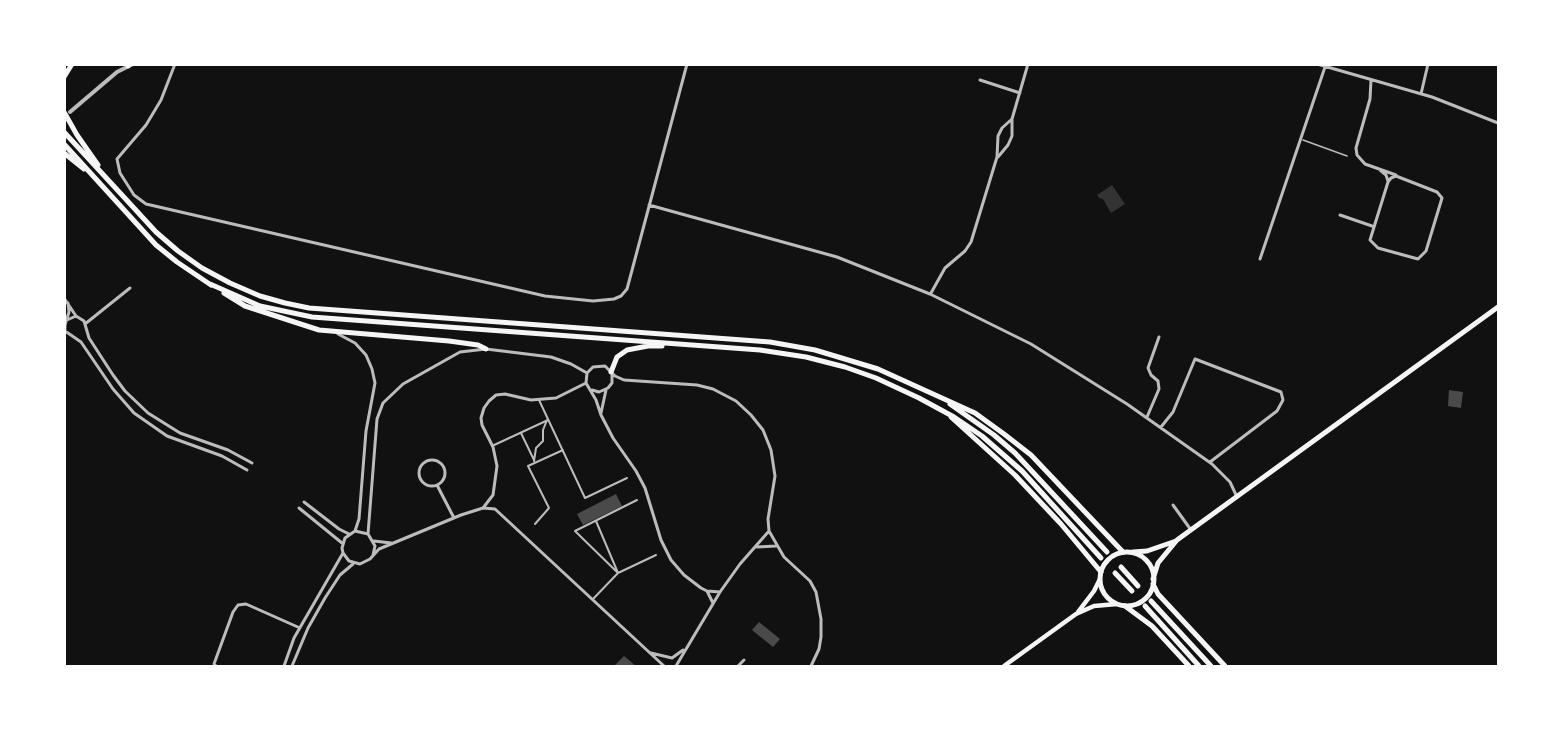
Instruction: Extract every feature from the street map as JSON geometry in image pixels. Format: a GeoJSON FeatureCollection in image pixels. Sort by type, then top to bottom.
{"type":"FeatureCollection","features":[{"type":"Feature","properties":{"kind":"main road"},"geometry":{"type":"LineString","coordinates":[[64,77],[72,64]]}},
{"type":"Feature","properties":{"kind":"main road"},"geometry":{"type":"LineString","coordinates":[[67,112],[76,135],[107,178]]}},
{"type":"Feature","properties":{"kind":"main road"},"geometry":{"type":"LineString","coordinates":[[64,132],[156,231],[202,268],[260,296],[309,308],[770,342],[815,350],[861,363],[975,413],[1031,455],[1123,552]]}},
{"type":"Feature","properties":{"kind":"main road"},"geometry":{"type":"LineString","coordinates":[[64,144],[156,245],[234,301],[304,326],[334,333],[449,341],[486,348]]}},
{"type":"Feature","properties":{"kind":"main road"},"geometry":{"type":"LineString","coordinates":[[64,153],[92,176]]}},
{"type":"Feature","properties":{"kind":"main road"},"geometry":{"type":"LineString","coordinates":[[210,284],[260,306],[312,317],[719,347],[773,352],[838,365],[901,389],[948,414],[987,440],[1013,462],[1101,558]]}},
{"type":"Feature","properties":{"kind":"main road"},"geometry":{"type":"LineString","coordinates":[[1125,606],[1142,601],[1148,595],[1158,563],[1177,540],[1498,307]]}},
{"type":"Feature","properties":{"kind":"main road"},"geometry":{"type":"LineString","coordinates":[[611,372],[617,357],[634,348],[648,346],[719,347]]}},
{"type":"Feature","properties":{"kind":"main road"},"geometry":{"type":"LineString","coordinates":[[930,392],[966,415],[1010,448],[1107,552]]}},
{"type":"Feature","properties":{"kind":"main road"},"geometry":{"type":"LineString","coordinates":[[948,414],[1015,475],[1061,524],[1101,572]]}},
{"type":"Feature","properties":{"kind":"main road"},"geometry":{"type":"LineString","coordinates":[[1076,614],[1094,591],[1109,559],[1123,552],[1147,551],[1177,540]]}},
{"type":"Feature","properties":{"kind":"main road"},"geometry":{"type":"LineString","coordinates":[[1131,553],[1144,559],[1149,565],[1158,594],[1226,666]]}},
{"type":"Feature","properties":{"kind":"main road"},"geometry":{"type":"LineString","coordinates":[[1121,567],[1138,586]]}},
{"type":"Feature","properties":{"kind":"main road"},"geometry":{"type":"LineString","coordinates":[[1115,573],[1132,591]]}},
{"type":"Feature","properties":{"kind":"main road"},"geometry":{"type":"LineString","coordinates":[[1100,579],[1104,594],[1117,604]]}},
{"type":"Feature","properties":{"kind":"main road"},"geometry":{"type":"LineString","coordinates":[[1151,601],[1210,666]]}},
{"type":"Feature","properties":{"kind":"main road"},"geometry":{"type":"LineString","coordinates":[[1004,666],[1076,614],[1094,606],[1117,604],[1125,606],[1152,626],[1189,666]]}},
{"type":"Feature","properties":{"kind":"main road"},"geometry":{"type":"LineString","coordinates":[[1145,606],[1199,666]]}},
{"type":"Feature","properties":{"kind":"street"},"geometry":{"type":"LineString","coordinates":[[174,64],[161,100],[146,124],[117,159],[120,173],[134,195],[146,204],[545,296],[593,301],[614,299],[621,296],[627,289],[687,64]]}},
{"type":"Feature","properties":{"kind":"street"},"geometry":{"type":"LineString","coordinates":[[997,157],[996,143],[999,134],[1012,118],[1028,64]]}},
{"type":"Feature","properties":{"kind":"street"},"geometry":{"type":"LineString","coordinates":[[1317,64],[1421,94],[1498,123]]}},
{"type":"Feature","properties":{"kind":"street"},"geometry":{"type":"LineString","coordinates":[[1421,94],[1428,64]]}},
{"type":"Feature","properties":{"kind":"street"},"geometry":{"type":"LineString","coordinates":[[67,112],[129,65]]}},
{"type":"Feature","properties":{"kind":"street"},"geometry":{"type":"LineString","coordinates":[[1260,259],[1325,67]]}},
{"type":"Feature","properties":{"kind":"street"},"geometry":{"type":"LineString","coordinates":[[980,80],[1020,93]]}},
{"type":"Feature","properties":{"kind":"street"},"geometry":{"type":"LineString","coordinates":[[1371,80],[1369,101],[1356,153],[1363,162],[1387,176],[1388,183]]}},
{"type":"Feature","properties":{"kind":"street"},"geometry":{"type":"LineString","coordinates":[[930,294],[945,268],[970,244],[997,157],[1012,138],[1012,118]]}},
{"type":"Feature","properties":{"kind":"street"},"geometry":{"type":"LineString","coordinates":[[1378,169],[1384,169],[1437,192],[1441,196],[1442,202],[1425,254],[1419,259],[1375,247],[1370,238],[1388,183],[1391,178],[1397,176]]}},
{"type":"Feature","properties":{"kind":"street"},"geometry":{"type":"LineString","coordinates":[[648,205],[837,257],[930,294],[1030,344],[1147,417],[1210,462],[1230,482],[1237,497]]}},
{"type":"Feature","properties":{"kind":"street"},"geometry":{"type":"LineString","coordinates":[[1340,215],[1373,226]]}},
{"type":"Feature","properties":{"kind":"street"},"geometry":{"type":"LineString","coordinates":[[85,324],[130,288]]}},
{"type":"Feature","properties":{"kind":"street"},"geometry":{"type":"LineString","coordinates":[[64,298],[76,316],[82,318],[90,340],[119,384],[148,413],[180,433],[222,447],[252,463]]}},
{"type":"Feature","properties":{"kind":"street"},"geometry":{"type":"LineString","coordinates":[[68,303],[65,332],[81,342],[120,398],[141,418],[175,440],[222,456],[247,470]]}},
{"type":"Feature","properties":{"kind":"street"},"geometry":{"type":"LineString","coordinates":[[67,320],[76,316]]}},
{"type":"Feature","properties":{"kind":"street"},"geometry":{"type":"LineString","coordinates":[[64,338],[81,335],[86,329]]}},
{"type":"Feature","properties":{"kind":"street"},"geometry":{"type":"LineString","coordinates":[[334,333],[348,338],[363,352],[370,362],[375,380],[366,431],[359,519],[355,531]]}},
{"type":"Feature","properties":{"kind":"street"},"geometry":{"type":"LineString","coordinates":[[1147,417],[1159,389],[1158,381],[1150,375],[1148,368],[1160,337]]}},
{"type":"Feature","properties":{"kind":"street"},"geometry":{"type":"LineString","coordinates":[[368,534],[377,419],[383,403],[403,384],[460,352],[486,348],[551,357],[587,373]]}},
{"type":"Feature","properties":{"kind":"street"},"geometry":{"type":"LineString","coordinates":[[1161,427],[1173,412],[1195,359],[1281,392],[1283,400],[1277,411],[1210,462]]}},
{"type":"Feature","properties":{"kind":"street"},"geometry":{"type":"LineString","coordinates":[[624,380],[605,366],[596,365],[587,373],[586,383],[600,415],[640,479],[661,540],[671,560],[684,575],[707,591],[713,603]]}},
{"type":"Feature","properties":{"kind":"street"},"geometry":{"type":"LineString","coordinates":[[611,372],[611,384]]}},
{"type":"Feature","properties":{"kind":"street"},"geometry":{"type":"LineString","coordinates":[[600,415],[606,390],[611,384],[624,380],[705,387],[728,396],[752,415],[763,430],[774,465],[775,485],[768,519],[769,531],[787,561],[810,581],[816,592],[821,619],[820,644],[811,666]]}},
{"type":"Feature","properties":{"kind":"street"},"geometry":{"type":"LineString","coordinates":[[483,508],[491,499],[496,466],[492,446],[482,427],[481,418],[489,401],[496,395],[506,394],[539,400],[556,398],[586,383]]}},
{"type":"Feature","properties":{"kind":"street"},"geometry":{"type":"LineString","coordinates":[[590,389],[596,392],[606,390]]}},
{"type":"Feature","properties":{"kind":"street"},"geometry":{"type":"LineString","coordinates":[[539,400],[585,498],[627,478]]}},
{"type":"Feature","properties":{"kind":"street"},"geometry":{"type":"LineString","coordinates":[[492,446],[547,420]]}},
{"type":"Feature","properties":{"kind":"street"},"geometry":{"type":"LineString","coordinates":[[535,462],[536,448],[543,441],[543,430],[547,420]]}},
{"type":"Feature","properties":{"kind":"street"},"geometry":{"type":"LineString","coordinates":[[521,432],[535,462]]}},
{"type":"Feature","properties":{"kind":"street"},"geometry":{"type":"LineString","coordinates":[[535,524],[549,508],[528,466],[563,450]]}},
{"type":"Feature","properties":{"kind":"street"},"geometry":{"type":"LineString","coordinates":[[435,460],[444,468],[445,476],[437,485],[429,485],[422,480],[421,468],[426,462],[435,460]]}},
{"type":"Feature","properties":{"kind":"street"},"geometry":{"type":"LineString","coordinates":[[437,485],[454,518]]}},
{"type":"Feature","properties":{"kind":"street"},"geometry":{"type":"LineString","coordinates":[[618,573],[575,531],[637,500]]}},
{"type":"Feature","properties":{"kind":"street"},"geometry":{"type":"LineString","coordinates":[[304,502],[349,534]]}},
{"type":"Feature","properties":{"kind":"street"},"geometry":{"type":"LineString","coordinates":[[1173,505],[1191,530]]}},
{"type":"Feature","properties":{"kind":"street"},"geometry":{"type":"LineString","coordinates":[[299,508],[335,534],[342,543],[343,553],[354,563]]}},
{"type":"Feature","properties":{"kind":"street"},"geometry":{"type":"LineString","coordinates":[[292,666],[308,628],[325,598],[340,575],[354,563],[365,562],[379,549],[483,508],[495,509],[502,514],[664,666]]}},
{"type":"Feature","properties":{"kind":"street"},"geometry":{"type":"LineString","coordinates":[[596,521],[618,573]]}},
{"type":"Feature","properties":{"kind":"street"},"geometry":{"type":"LineString","coordinates":[[342,543],[349,534],[355,531],[368,534],[374,541],[373,555]]}},
{"type":"Feature","properties":{"kind":"street"},"geometry":{"type":"LineString","coordinates":[[676,666],[720,592],[740,564],[769,531]]}},
{"type":"Feature","properties":{"kind":"street"},"geometry":{"type":"LineString","coordinates":[[374,541],[393,543]]}},
{"type":"Feature","properties":{"kind":"street"},"geometry":{"type":"LineString","coordinates":[[755,548],[776,546]]}},
{"type":"Feature","properties":{"kind":"street"},"geometry":{"type":"LineString","coordinates":[[284,666],[300,628],[343,553]]}},
{"type":"Feature","properties":{"kind":"street"},"geometry":{"type":"LineString","coordinates":[[593,599],[618,573],[656,555]]}},
{"type":"Feature","properties":{"kind":"street"},"geometry":{"type":"LineString","coordinates":[[707,591],[720,592]]}},
{"type":"Feature","properties":{"kind":"street"},"geometry":{"type":"LineString","coordinates":[[216,666],[214,664],[238,604],[246,604],[300,628]]}},
{"type":"Feature","properties":{"kind":"street"},"geometry":{"type":"LineString","coordinates":[[649,652],[672,657],[684,650]]}},
{"type":"Feature","properties":{"kind":"street"},"geometry":{"type":"LineString","coordinates":[[738,666],[744,660]]}},
{"type":"Feature","properties":{"kind":"lane"},"geometry":{"type":"LineString","coordinates":[[1301,139],[1347,156]]}},
{"type":"Feature","properties":{"kind":"shaded area"},"geometry":{"type":"Polygon","coordinates":[[[1112,185],[1125,204],[1111,213],[1103,199],[1097,195],[1112,185]]]}},
{"type":"Feature","properties":{"kind":"building"},"geometry":{"type":"Polygon","coordinates":[[[1449,390],[1463,392],[1461,408],[1448,406],[1449,390]]]}},
{"type":"Feature","properties":{"kind":"building"},"geometry":{"type":"Polygon","coordinates":[[[616,494],[622,506],[583,525],[577,514],[616,494]]]}},
{"type":"Feature","properties":{"kind":"building"},"geometry":{"type":"Polygon","coordinates":[[[759,622],[780,639],[773,647],[752,630],[759,622]]]}},
{"type":"Feature","properties":{"kind":"building"},"geometry":{"type":"Polygon","coordinates":[[[624,656],[636,666],[614,666],[624,656]]]}}]}
